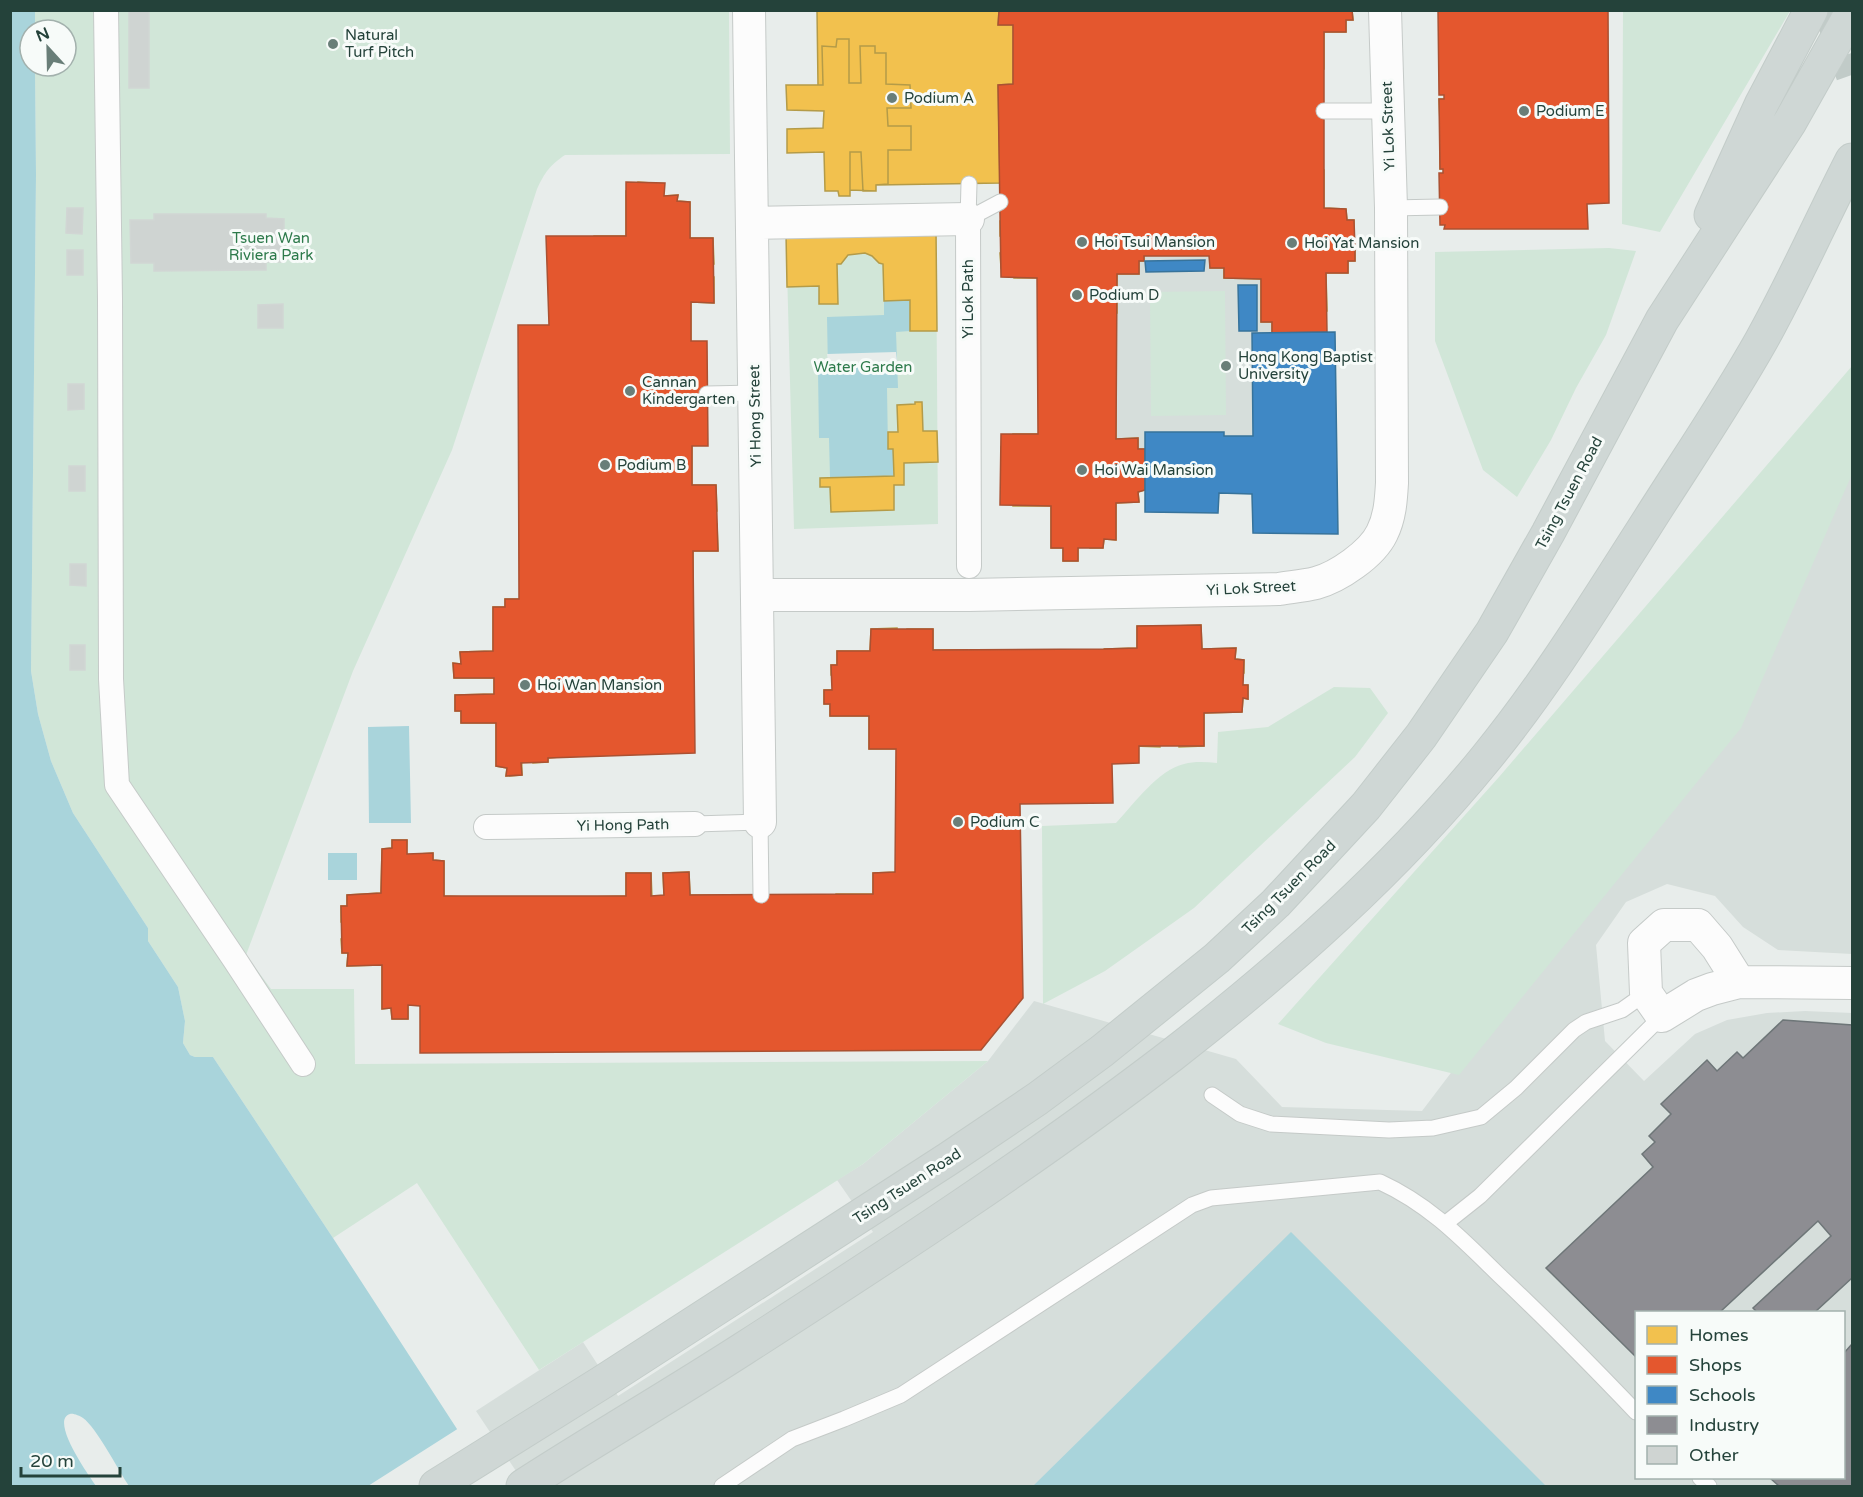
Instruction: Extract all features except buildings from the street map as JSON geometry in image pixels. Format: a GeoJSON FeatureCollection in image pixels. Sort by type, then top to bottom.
{"type":"FeatureCollection","features":[{"type":"Feature","properties":{"kind":"main road"},"geometry":{"type":"LineString","coordinates":[[1662,320],[1761,105],[1811,10]]}},
{"type":"Feature","properties":{"kind":"main road","name":"Tsing Tsuen Road"},"geometry":{"type":"LineString","coordinates":[[436,1486],[601,1383],[1037,1099],[1217,958],[1276,903],[1366,806],[1421,736],[1492,632],[1554,523],[1662,320],[1790,122],[1852,12]]}},
{"type":"Feature","properties":{"kind":"main road"},"geometry":{"type":"LineString","coordinates":[[523,1486],[741,1350],[974,1198],[1070,1132],[1202,1032],[1314,937],[1413,840],[1511,728],[1560,659],[1735,385],[1790,286],[1852,160]]}},
{"type":"Feature","properties":{"kind":"main road"},"geometry":{"type":"LineString","coordinates":[[1790,286],[1852,192]]}},
{"type":"Feature","properties":{"kind":"street"},"geometry":{"type":"LineString","coordinates":[[106,10],[111,679],[117,785],[303,1064]]}},
{"type":"Feature","properties":{"kind":"street","name":"Yi Hong Street"},"geometry":{"type":"LineString","coordinates":[[749,10],[760,822]]}},
{"type":"Feature","properties":{"kind":"street","name":"Yi Lok Street"},"geometry":{"type":"LineString","coordinates":[[758,595],[969,580],[1279,589],[1317,583],[1344,570],[1367,553],[1382,535],[1390,513],[1392,483],[1390,208],[1385,10]]}},
{"type":"Feature","properties":{"kind":"street"},"geometry":{"type":"LineString","coordinates":[[753,223],[968,219]]}},
{"type":"Feature","properties":{"kind":"street","name":"Yi Lok Path"},"geometry":{"type":"LineString","coordinates":[[968,219],[969,580]]}},
{"type":"Feature","properties":{"kind":"street","name":"Yi Hong Path"},"geometry":{"type":"LineString","coordinates":[[486,827],[695,824]]}},
{"type":"Feature","properties":{"kind":"street"},"geometry":{"type":"LineString","coordinates":[[1739,982],[1717,946],[1698,925],[1664,925],[1644,943],[1654,1004],[1696,995],[1739,982],[1852,983]]}},
{"type":"Feature","properties":{"kind":"lane"},"geometry":{"type":"LineString","coordinates":[[1324,111],[1387,111]]}},
{"type":"Feature","properties":{"kind":"lane"},"geometry":{"type":"LineString","coordinates":[[969,184],[968,219],[1000,202]]}},
{"type":"Feature","properties":{"kind":"lane"},"geometry":{"type":"LineString","coordinates":[[1390,208],[1440,207]]}},
{"type":"Feature","properties":{"kind":"lane"},"geometry":{"type":"LineString","coordinates":[[707,394],[754,393]]}},
{"type":"Feature","properties":{"kind":"lane"},"geometry":{"type":"LineString","coordinates":[[760,822],[761,895]]}},
{"type":"Feature","properties":{"kind":"lane","name":"Yi Hong Path"},"geometry":{"type":"LineString","coordinates":[[695,824],[760,822]]}},
{"type":"Feature","properties":{"kind":"lane"},"geometry":{"type":"LineString","coordinates":[[1212,1095],[1240,1114],[1271,1124],[1389,1130],[1433,1128],[1481,1117],[1516,1088],[1574,1030],[1586,1022],[1622,1010],[1654,1004]]}},
{"type":"Feature","properties":{"kind":"lane"},"geometry":{"type":"LineString","coordinates":[[1446,1223],[1480,1196],[1654,1004]]}},
{"type":"Feature","properties":{"kind":"lane"},"geometry":{"type":"LineString","coordinates":[[722,1486],[792,1439],[901,1395],[1192,1205],[1211,1198],[1380,1182],[1404,1193],[1446,1223],[1635,1411]]}},
{"type":"Feature","properties":{"kind":"shaded area","name":"Hong Kong Baptist University"},"geometry":{"type":"Polygon","coordinates":[[[1144,256],[1209,256],[1210,268],[1224,268],[1224,278],[1261,279],[1261,322],[1272,322],[1272,333],[1335,332],[1338,534],[1253,533],[1251,494],[1220,493],[1218,513],[1145,512],[1145,450],[1138,449],[1138,439],[1116,439],[1117,274],[1139,274],[1139,261],[1144,261],[1144,256]]]}},
{"type":"Feature","properties":{"kind":"shaded area"},"geometry":{"type":"Polygon","coordinates":[[[1852,448],[1852,954],[1778,950],[1743,927],[1715,896],[1667,884],[1626,902],[1596,945],[1605,1041],[1644,1081],[1695,1034],[1727,1020],[1767,1013],[1805,1011],[1852,1013],[1852,1486],[526,1486],[476,1411],[583,1342],[618,1396],[873,1232],[837,1180],[863,1164],[988,1061],[1034,1001],[1236,1059],[1282,1107],[1422,1111],[1630,837],[1852,448]]]}},
{"type":"Feature","properties":{"kind":"green space","name":"Tsuen Wan Riviera Park"},"geometry":{"type":"Polygon","coordinates":[[[35,11],[729,11],[730,154],[565,155],[545,173],[537,189],[452,450],[353,671],[246,955],[271,989],[354,989],[355,1064],[988,1061],[863,1164],[539,1370],[417,1183],[333,1238],[213,1057],[190,1055],[183,1043],[185,1021],[178,987],[148,941],[148,928],[73,813],[51,761],[38,714],[31,671],[35,78],[78,78],[78,18],[35,18],[35,11]]]}},
{"type":"Feature","properties":{"kind":"green space"},"geometry":{"type":"Polygon","coordinates":[[[1623,11],[1790,11],[1660,232],[1622,224],[1623,11]]]}},
{"type":"Feature","properties":{"kind":"green space","name":"Water Garden"},"geometry":{"type":"Polygon","coordinates":[[[936,230],[938,524],[794,529],[786,233],[936,230]]]}},
{"type":"Feature","properties":{"kind":"green space"},"geometry":{"type":"Polygon","coordinates":[[[1609,248],[1636,251],[1606,335],[1576,388],[1551,440],[1517,497],[1483,470],[1435,341],[1435,252],[1609,248]]]}},
{"type":"Feature","properties":{"kind":"green space"},"geometry":{"type":"Polygon","coordinates":[[[1225,291],[1226,415],[1151,416],[1150,292],[1225,291]]]}},
{"type":"Feature","properties":{"kind":"green space"},"geometry":{"type":"Polygon","coordinates":[[[1852,366],[1852,474],[1741,728],[1459,1075],[1326,1043],[1278,1024],[1499,777],[1852,366]]]}},
{"type":"Feature","properties":{"kind":"green space"},"geometry":{"type":"Polygon","coordinates":[[[1334,687],[1370,688],[1388,713],[1355,757],[1194,908],[1105,971],[1043,1004],[1042,826],[1116,823],[1156,780],[1174,767],[1192,762],[1217,763],[1218,732],[1268,727],[1334,687]]]}},
{"type":"Feature","properties":{"kind":"water"},"geometry":{"type":"Polygon","coordinates":[[[10,11],[35,11],[35,18],[18,18],[18,78],[35,78],[31,671],[38,714],[51,761],[73,813],[148,928],[148,941],[178,987],[185,1021],[183,1043],[190,1055],[213,1057],[494,1486],[129,1486],[94,1430],[83,1418],[70,1414],[65,1418],[64,1427],[67,1437],[96,1486],[11,1486],[10,11]]]}},
{"type":"Feature","properties":{"kind":"water"},"geometry":{"type":"Polygon","coordinates":[[[910,300],[910,331],[896,332],[898,388],[887,388],[888,449],[893,449],[894,476],[830,477],[829,438],[819,438],[818,371],[828,371],[827,317],[884,315],[884,301],[910,300]]]}},
{"type":"Feature","properties":{"kind":"water"},"geometry":{"type":"Polygon","coordinates":[[[409,726],[411,823],[369,823],[368,727],[409,726]]]}},
{"type":"Feature","properties":{"kind":"water"},"geometry":{"type":"Polygon","coordinates":[[[328,853],[357,853],[357,880],[328,880],[328,853]]]}},
{"type":"Feature","properties":{"kind":"water"},"geometry":{"type":"Polygon","coordinates":[[[1291,1232],[1546,1486],[1033,1486],[1291,1232]]]}},
{"type":"Feature","properties":{"kind":"pier"},"geometry":{"type":"Polygon","coordinates":[[[896,352],[897,361],[828,364],[827,354],[896,352]]]}},
{"type":"Feature","properties":{"kind":"pier"},"geometry":{"type":"Polygon","coordinates":[[[459,1428],[497,1486],[368,1486],[459,1428]]]}},
{"type":"Feature","properties":{"kind":"tunnel"},"geometry":{"type":"LineString","coordinates":[[1829,10],[1852,75]]}},
{"type":"Feature","properties":{"kind":"place","name":"Natural Turf Pitch"},"geometry":{"type":"Point","coordinates":[333,44]}},
{"type":"Feature","properties":{"kind":"place","name":"Podium A"},"geometry":{"type":"Point","coordinates":[892,98]}},
{"type":"Feature","properties":{"kind":"place","name":"Podium E"},"geometry":{"type":"Point","coordinates":[1524,111]}},
{"type":"Feature","properties":{"kind":"place","name":"Hoi Tsui Mansion"},"geometry":{"type":"Point","coordinates":[1082,242]}},
{"type":"Feature","properties":{"kind":"place","name":"Hoi Yat Mansion"},"geometry":{"type":"Point","coordinates":[1292,243]}},
{"type":"Feature","properties":{"kind":"place","name":"Podium D"},"geometry":{"type":"Point","coordinates":[1077,295]}},
{"type":"Feature","properties":{"kind":"place","name":"Hong Kong Baptist University"},"geometry":{"type":"Point","coordinates":[1226,366]}},
{"type":"Feature","properties":{"kind":"place","name":"Cannan Kindergarten"},"geometry":{"type":"Point","coordinates":[630,391]}},
{"type":"Feature","properties":{"kind":"place","name":"Podium B"},"geometry":{"type":"Point","coordinates":[605,465]}},
{"type":"Feature","properties":{"kind":"place","name":"Hoi Wai Mansion"},"geometry":{"type":"Point","coordinates":[1082,470]}},
{"type":"Feature","properties":{"kind":"place","name":"Hoi Wan Mansion"},"geometry":{"type":"Point","coordinates":[525,685]}},
{"type":"Feature","properties":{"kind":"place","name":"Podium C"},"geometry":{"type":"Point","coordinates":[958,822]}}]}
